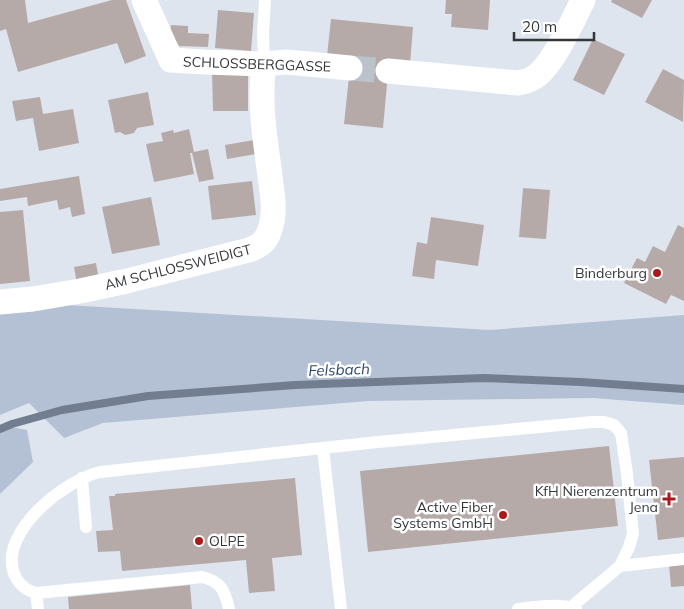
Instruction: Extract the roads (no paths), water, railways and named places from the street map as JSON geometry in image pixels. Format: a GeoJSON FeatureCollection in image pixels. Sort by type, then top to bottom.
{"type":"FeatureCollection","features":[{"type":"Feature","properties":{"kind":"street","name":"SCHLOSSBERGGASSE"},"geometry":{"type":"LineString","coordinates":[[144,0],[171,60],[264,64],[287,62],[350,68]]}},
{"type":"Feature","properties":{"kind":"street"},"geometry":{"type":"LineString","coordinates":[[388,71],[518,83],[534,78],[546,67],[566,35],[583,0]]}},
{"type":"Feature","properties":{"kind":"street","name":"AM SCHLOSSWEIDIGT"},"geometry":{"type":"LineString","coordinates":[[0,302],[33,300],[127,281],[249,250],[263,243],[270,230],[273,210],[262,103],[264,64]]}},
{"type":"Feature","properties":{"kind":"lane"},"geometry":{"type":"LineString","coordinates":[[264,64],[265,0]]}},
{"type":"Feature","properties":{"kind":"lane"},"geometry":{"type":"LineString","coordinates":[[229,609],[224,591],[212,579],[202,577],[36,593],[29,591],[17,580],[11,563],[12,552],[21,530],[31,517],[56,494],[90,474],[490,431],[592,422],[604,422],[616,426],[621,433],[633,534],[620,566],[573,608],[559,605],[518,609]]}},
{"type":"Feature","properties":{"kind":"lane"},"geometry":{"type":"LineString","coordinates":[[323,448],[341,609]]}},
{"type":"Feature","properties":{"kind":"lane"},"geometry":{"type":"LineString","coordinates":[[82,478],[86,527]]}},
{"type":"Feature","properties":{"kind":"lane"},"geometry":{"type":"LineString","coordinates":[[620,566],[684,559]]}},
{"type":"Feature","properties":{"kind":"lane"},"geometry":{"type":"LineString","coordinates":[[36,593],[38,609]]}},
{"type":"Feature","properties":{"kind":"waterway","name":"Felsbach"},"geometry":{"type":"LineString","coordinates":[[0,429],[62,410],[148,396],[295,385],[484,378],[684,389]]}},
{"type":"Feature","properties":{"kind":"tunnel"},"geometry":{"type":"LineString","coordinates":[[350,68],[388,71]]}},
{"type":"Feature","properties":{"kind":"place","name":"Binderburg"},"geometry":{"type":"Point","coordinates":[657,273]}},
{"type":"Feature","properties":{"kind":"place","name":"KfH Nierenzentrum Jena"},"geometry":{"type":"Point","coordinates":[669,499]}},
{"type":"Feature","properties":{"kind":"place","name":"Active Fiber Systems GmbH"},"geometry":{"type":"Point","coordinates":[503,515]}},
{"type":"Feature","properties":{"kind":"place","name":"OLPE"},"geometry":{"type":"Point","coordinates":[199,541]}}]}
